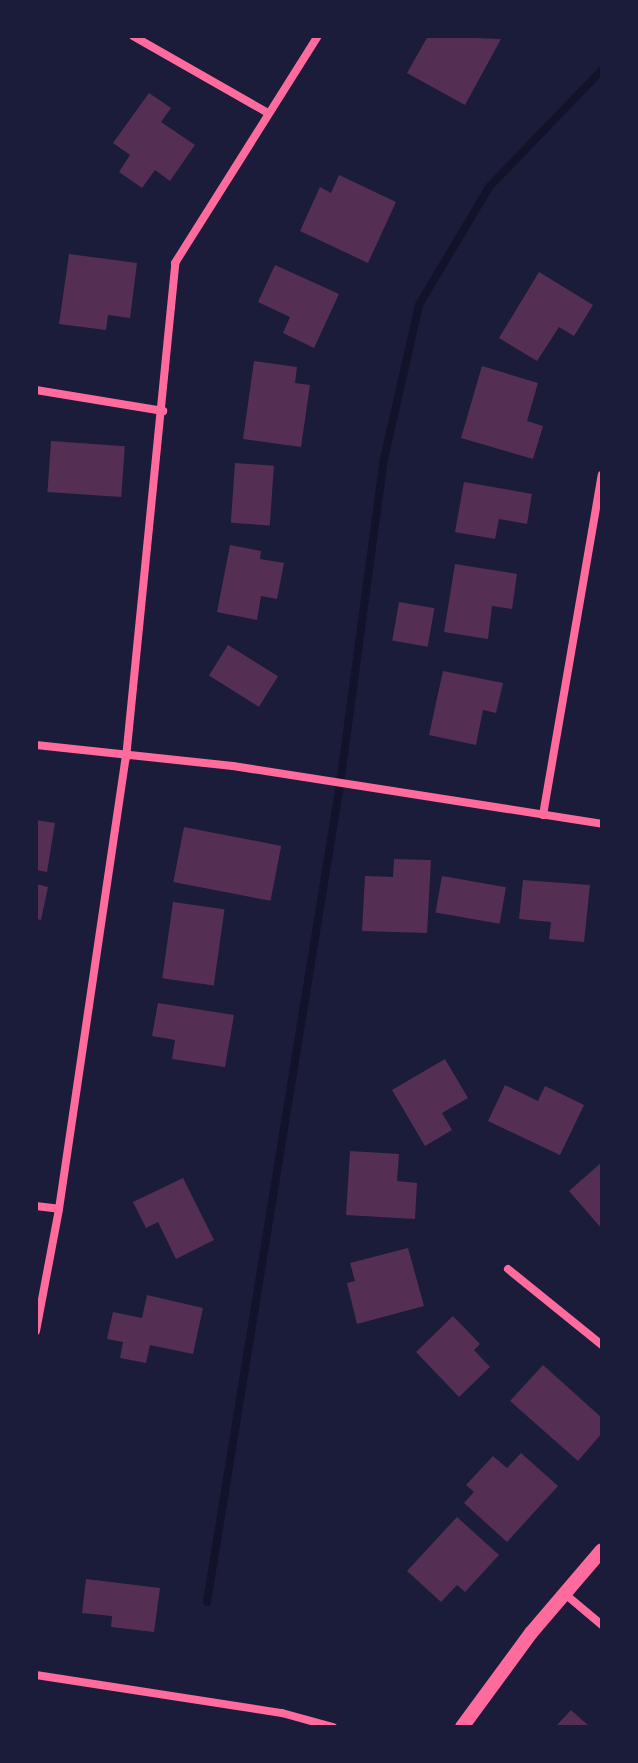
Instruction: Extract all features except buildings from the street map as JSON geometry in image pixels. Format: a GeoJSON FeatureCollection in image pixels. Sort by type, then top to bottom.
{"type":"FeatureCollection","features":[{"type":"Feature","properties":{"kind":"street"},"geometry":{"type":"LineString","coordinates":[[133,36],[268,113]]}},
{"type":"Feature","properties":{"kind":"street"},"geometry":{"type":"LineString","coordinates":[[36,1331],[59,1209],[126,758],[163,411],[175,263],[318,36]]}},
{"type":"Feature","properties":{"kind":"street"},"geometry":{"type":"LineString","coordinates":[[36,390],[163,411]]}},
{"type":"Feature","properties":{"kind":"street"},"geometry":{"type":"LineString","coordinates":[[543,815],[602,475]]}},
{"type":"Feature","properties":{"kind":"street"},"geometry":{"type":"LineString","coordinates":[[36,745],[126,758],[233,766],[602,824]]}},
{"type":"Feature","properties":{"kind":"street"},"geometry":{"type":"LineString","coordinates":[[36,1206],[59,1209]]}},
{"type":"Feature","properties":{"kind":"street"},"geometry":{"type":"LineString","coordinates":[[508,1269],[602,1345]]}},
{"type":"Feature","properties":{"kind":"street"},"geometry":{"type":"LineString","coordinates":[[462,1727],[602,1550]]}},
{"type":"Feature","properties":{"kind":"street"},"geometry":{"type":"LineString","coordinates":[[565,1594],[602,1625]]}},
{"type":"Feature","properties":{"kind":"street"},"geometry":{"type":"LineString","coordinates":[[36,1675],[282,1713],[333,1727]]}},
{"type":"Feature","properties":{"kind":"waterway"},"geometry":{"type":"LineString","coordinates":[[207,1602],[340,784],[384,459],[419,305],[489,187],[602,70]]}}]}
